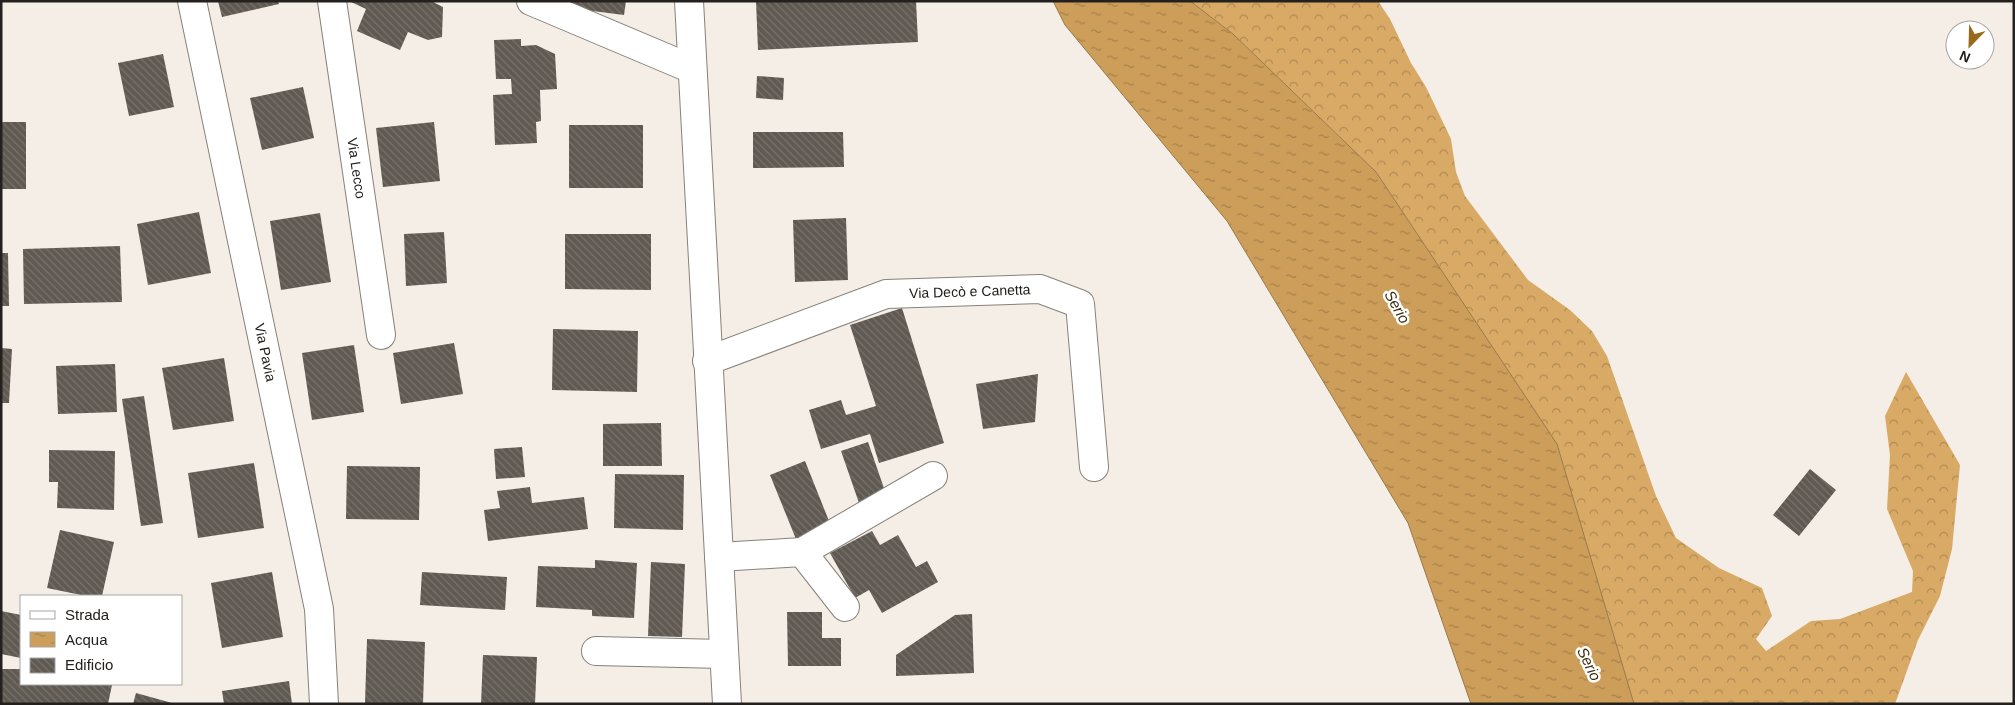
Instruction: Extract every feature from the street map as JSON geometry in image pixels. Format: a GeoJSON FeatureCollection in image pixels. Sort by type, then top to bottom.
{"type":"FeatureCollection","features":[{"type":"Feature","properties":{"kind":"street","name":"Via Pavia"},"geometry":{"type":"LineString","coordinates":[[192,1],[319,610],[324,704]]}},
{"type":"Feature","properties":{"kind":"street","name":"Via Lecco"},"geometry":{"type":"LineString","coordinates":[[332,1],[381,335]]}},
{"type":"Feature","properties":{"kind":"street"},"geometry":{"type":"LineString","coordinates":[[531,1],[692,69]]}},
{"type":"Feature","properties":{"kind":"street"},"geometry":{"type":"LineString","coordinates":[[689,1],[727,704]]}},
{"type":"Feature","properties":{"kind":"street","name":"Via Decò e Canetta"},"geometry":{"type":"LineString","coordinates":[[707,360],[886,294],[1040,289],[1080,304],[1094,467]]}},
{"type":"Feature","properties":{"kind":"street"},"geometry":{"type":"LineString","coordinates":[[719,557],[802,552],[934,476]]}},
{"type":"Feature","properties":{"kind":"street"},"geometry":{"type":"LineString","coordinates":[[802,552],[845,607]]}},
{"type":"Feature","properties":{"kind":"street"},"geometry":{"type":"LineString","coordinates":[[596,651],[724,654]]}},
{"type":"Feature","properties":{"kind":"green space"},"geometry":{"type":"Polygon","coordinates":[[[1190,1],[1378,1],[1390,19],[1411,63],[1426,87],[1451,139],[1456,172],[1465,196],[1528,280],[1570,310],[1592,331],[1607,356],[1656,496],[1676,538],[1719,568],[1762,588],[1772,616],[1756,639],[1766,651],[1811,621],[1840,619],[1912,592],[1913,571],[1887,509],[1890,455],[1885,416],[1906,372],[1960,465],[1952,549],[1940,596],[1918,640],[1895,704],[1634,704],[1557,444],[1376,172],[1233,34],[1190,1]]]}},
{"type":"Feature","properties":{"kind":"water","name":"Serio"},"geometry":{"type":"Polygon","coordinates":[[[1053,1],[1190,1],[1233,34],[1376,172],[1557,444],[1634,704],[1471,704],[1408,523],[1227,221],[1065,25],[1053,1]]]}},
{"type":"Feature","properties":{"kind":"building"},"geometry":{"type":"Polygon","coordinates":[[[218,1],[278,1],[279,4],[222,17],[218,1]]]}},
{"type":"Feature","properties":{"kind":"building"},"geometry":{"type":"Polygon","coordinates":[[[349,1],[431,1],[443,7],[442,37],[428,40],[408,32],[400,50],[357,31],[366,9],[349,1]]]}},
{"type":"Feature","properties":{"kind":"building"},"geometry":{"type":"Polygon","coordinates":[[[570,1],[626,1],[624,15],[569,8],[570,1]]]}},
{"type":"Feature","properties":{"kind":"building"},"geometry":{"type":"Polygon","coordinates":[[[756,1],[916,1],[918,42],[758,50],[756,1]]]}},
{"type":"Feature","properties":{"kind":"building"},"geometry":{"type":"Polygon","coordinates":[[[521,39],[521,46],[536,45],[555,54],[557,89],[540,90],[541,121],[536,122],[537,143],[495,145],[493,95],[512,94],[511,79],[496,79],[494,40],[521,39]]]}},
{"type":"Feature","properties":{"kind":"building"},"geometry":{"type":"Polygon","coordinates":[[[163,54],[174,107],[129,116],[118,63],[163,54]]]}},
{"type":"Feature","properties":{"kind":"building"},"geometry":{"type":"Polygon","coordinates":[[[757,76],[784,78],[783,100],[756,98],[757,76]]]}},
{"type":"Feature","properties":{"kind":"building"},"geometry":{"type":"Polygon","coordinates":[[[303,87],[314,138],[262,150],[250,98],[303,87]]]}},
{"type":"Feature","properties":{"kind":"building"},"geometry":{"type":"Polygon","coordinates":[[[1,122],[26,122],[26,189],[1,189],[1,122]]]}},
{"type":"Feature","properties":{"kind":"building"},"geometry":{"type":"Polygon","coordinates":[[[434,122],[440,181],[383,187],[376,128],[434,122]]]}},
{"type":"Feature","properties":{"kind":"building"},"geometry":{"type":"Polygon","coordinates":[[[569,125],[643,125],[643,188],[569,188],[569,125]]]}},
{"type":"Feature","properties":{"kind":"building"},"geometry":{"type":"Polygon","coordinates":[[[753,132],[843,132],[844,167],[753,168],[753,132]]]}},
{"type":"Feature","properties":{"kind":"building"},"geometry":{"type":"Polygon","coordinates":[[[199,212],[211,273],[148,285],[137,224],[199,212]]]}},
{"type":"Feature","properties":{"kind":"building"},"geometry":{"type":"Polygon","coordinates":[[[320,213],[331,282],[281,290],[270,221],[320,213]]]}},
{"type":"Feature","properties":{"kind":"building"},"geometry":{"type":"Polygon","coordinates":[[[846,218],[848,280],[795,282],[793,220],[846,218]]]}},
{"type":"Feature","properties":{"kind":"building"},"geometry":{"type":"Polygon","coordinates":[[[444,232],[447,283],[406,286],[404,234],[444,232]]]}},
{"type":"Feature","properties":{"kind":"building"},"geometry":{"type":"Polygon","coordinates":[[[565,234],[651,234],[651,290],[565,289],[565,234]]]}},
{"type":"Feature","properties":{"kind":"building"},"geometry":{"type":"Polygon","coordinates":[[[120,246],[122,302],[24,304],[23,249],[120,246]]]}},
{"type":"Feature","properties":{"kind":"building"},"geometry":{"type":"Polygon","coordinates":[[[1,253],[8,253],[9,306],[1,306],[1,253]]]}},
{"type":"Feature","properties":{"kind":"building"},"geometry":{"type":"Polygon","coordinates":[[[902,308],[944,443],[879,463],[870,434],[821,449],[809,410],[841,400],[846,415],[876,406],[850,325],[902,308]]]}},
{"type":"Feature","properties":{"kind":"building"},"geometry":{"type":"Polygon","coordinates":[[[553,329],[638,331],[637,392],[552,390],[553,329]]]}},
{"type":"Feature","properties":{"kind":"building"},"geometry":{"type":"Polygon","coordinates":[[[454,343],[463,394],[401,404],[393,353],[454,343]]]}},
{"type":"Feature","properties":{"kind":"building"},"geometry":{"type":"Polygon","coordinates":[[[354,345],[364,412],[312,420],[302,353],[354,345]]]}},
{"type":"Feature","properties":{"kind":"building"},"geometry":{"type":"Polygon","coordinates":[[[1,348],[12,349],[9,403],[1,403],[1,348]]]}},
{"type":"Feature","properties":{"kind":"building"},"geometry":{"type":"Polygon","coordinates":[[[224,358],[234,421],[173,430],[162,368],[224,358]]]}},
{"type":"Feature","properties":{"kind":"building"},"geometry":{"type":"Polygon","coordinates":[[[115,364],[117,412],[58,414],[56,366],[115,364]]]}},
{"type":"Feature","properties":{"kind":"building"},"geometry":{"type":"Polygon","coordinates":[[[1038,374],[1035,422],[983,429],[976,384],[1038,374]]]}},
{"type":"Feature","properties":{"kind":"building"},"geometry":{"type":"Polygon","coordinates":[[[144,396],[163,523],[141,526],[122,399],[144,396]]]}},
{"type":"Feature","properties":{"kind":"building"},"geometry":{"type":"Polygon","coordinates":[[[661,423],[662,466],[603,466],[603,424],[661,423]]]}},
{"type":"Feature","properties":{"kind":"building"},"geometry":{"type":"Polygon","coordinates":[[[868,442],[886,494],[859,503],[841,451],[868,442]]]}},
{"type":"Feature","properties":{"kind":"building"},"geometry":{"type":"Polygon","coordinates":[[[522,447],[525,477],[496,479],[494,449],[522,447]]]}},
{"type":"Feature","properties":{"kind":"building"},"geometry":{"type":"Polygon","coordinates":[[[49,450],[115,451],[114,510],[57,508],[58,482],[49,482],[49,450]]]}},
{"type":"Feature","properties":{"kind":"building"},"geometry":{"type":"Polygon","coordinates":[[[805,461],[833,531],[798,544],[770,475],[805,461]]]}},
{"type":"Feature","properties":{"kind":"building"},"geometry":{"type":"Polygon","coordinates":[[[254,463],[264,528],[198,538],[188,473],[254,463]]]}},
{"type":"Feature","properties":{"kind":"building"},"geometry":{"type":"Polygon","coordinates":[[[347,466],[420,467],[419,520],[346,519],[347,466]]]}},
{"type":"Feature","properties":{"kind":"building"},"geometry":{"type":"Polygon","coordinates":[[[1810,469],[1836,490],[1799,536],[1773,515],[1810,469]]]}},
{"type":"Feature","properties":{"kind":"building"},"geometry":{"type":"Polygon","coordinates":[[[615,474],[684,475],[683,530],[614,528],[615,474]]]}},
{"type":"Feature","properties":{"kind":"building"},"geometry":{"type":"Polygon","coordinates":[[[530,487],[532,503],[584,497],[588,529],[488,541],[484,510],[500,508],[497,491],[530,487]]]}},
{"type":"Feature","properties":{"kind":"building"},"geometry":{"type":"Polygon","coordinates":[[[60,530],[114,542],[102,595],[81,595],[47,588],[60,530]]]}},
{"type":"Feature","properties":{"kind":"building"},"geometry":{"type":"Polygon","coordinates":[[[872,531],[880,545],[898,535],[916,567],[927,561],[938,582],[882,613],[869,590],[855,598],[830,553],[872,531]]]}},
{"type":"Feature","properties":{"kind":"building"},"geometry":{"type":"Polygon","coordinates":[[[595,560],[637,563],[634,618],[592,616],[592,610],[536,607],[538,566],[595,568],[595,560]]]}},
{"type":"Feature","properties":{"kind":"building"},"geometry":{"type":"Polygon","coordinates":[[[651,562],[685,564],[682,637],[648,636],[651,562]]]}},
{"type":"Feature","properties":{"kind":"building"},"geometry":{"type":"Polygon","coordinates":[[[272,572],[283,637],[222,648],[211,583],[272,572]]]}},
{"type":"Feature","properties":{"kind":"building"},"geometry":{"type":"Polygon","coordinates":[[[422,572],[507,577],[505,610],[420,605],[422,572]]]}},
{"type":"Feature","properties":{"kind":"building"},"geometry":{"type":"Polygon","coordinates":[[[1,611],[20,615],[20,658],[1,654],[1,611]]]}},
{"type":"Feature","properties":{"kind":"building"},"geometry":{"type":"Polygon","coordinates":[[[787,612],[822,612],[822,638],[841,638],[841,666],[788,666],[787,612]]]}},
{"type":"Feature","properties":{"kind":"building"},"geometry":{"type":"Polygon","coordinates":[[[972,614],[974,673],[896,676],[896,655],[955,615],[972,614]]]}},
{"type":"Feature","properties":{"kind":"building"},"geometry":{"type":"Polygon","coordinates":[[[367,639],[425,642],[423,704],[365,704],[367,639]]]}},
{"type":"Feature","properties":{"kind":"building"},"geometry":{"type":"Polygon","coordinates":[[[483,655],[537,657],[535,704],[481,704],[483,655]]]}},
{"type":"Feature","properties":{"kind":"building"},"geometry":{"type":"Polygon","coordinates":[[[1,669],[20,669],[20,685],[112,685],[108,704],[1,704],[1,669]]]}},
{"type":"Feature","properties":{"kind":"building"},"geometry":{"type":"Polygon","coordinates":[[[289,681],[292,704],[224,704],[222,691],[289,681]]]}},
{"type":"Feature","properties":{"kind":"building"},"geometry":{"type":"Polygon","coordinates":[[[136,693],[172,703],[172,704],[133,704],[136,693]]]}}]}
